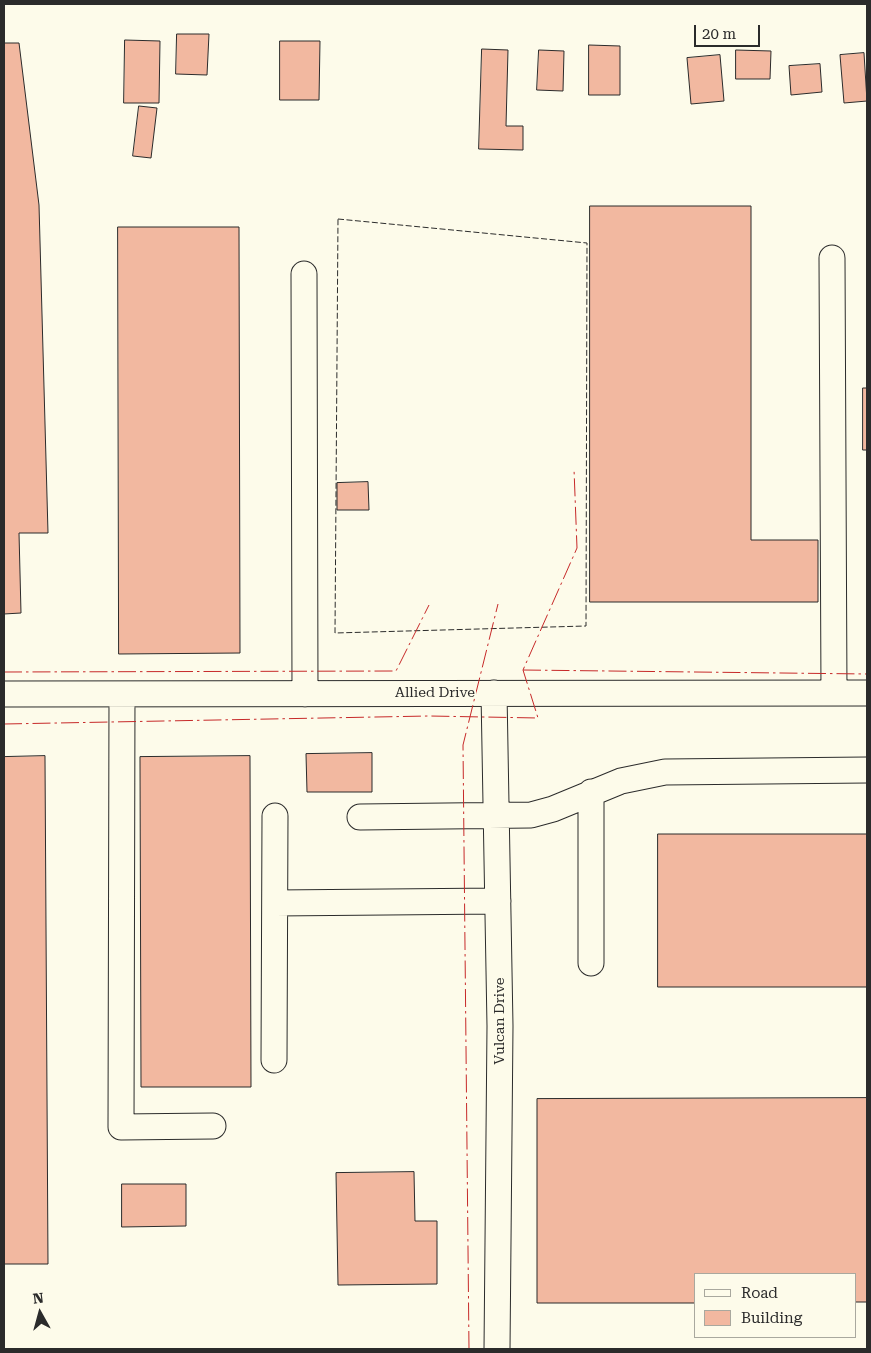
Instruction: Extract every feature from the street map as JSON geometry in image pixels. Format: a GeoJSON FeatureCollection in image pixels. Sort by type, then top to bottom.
{"type":"FeatureCollection","features":[{"type":"Feature","properties":{"kind":"street"},"geometry":{"type":"LineString","coordinates":[[832,258],[834,693]]}},
{"type":"Feature","properties":{"kind":"street"},"geometry":{"type":"LineString","coordinates":[[304,274],[305,694]]}},
{"type":"Feature","properties":{"kind":"street","name":"Vulcan Drive"},"geometry":{"type":"LineString","coordinates":[[494,693],[500,1056],[497,1349]]}},
{"type":"Feature","properties":{"kind":"street","name":"Allied Drive"},"geometry":{"type":"LineString","coordinates":[[4,694],[867,693]]}},
{"type":"Feature","properties":{"kind":"street"},"geometry":{"type":"LineString","coordinates":[[122,694],[121,1127],[213,1126]]}},
{"type":"Feature","properties":{"kind":"street"},"geometry":{"type":"LineString","coordinates":[[360,817],[531,815],[553,809],[621,781],[665,772],[867,770]]}},
{"type":"Feature","properties":{"kind":"street"},"geometry":{"type":"LineString","coordinates":[[591,792],[591,963]]}},
{"type":"Feature","properties":{"kind":"street"},"geometry":{"type":"LineString","coordinates":[[274,1060],[275,816]]}},
{"type":"Feature","properties":{"kind":"street"},"geometry":{"type":"LineString","coordinates":[[275,903],[498,901]]}},
{"type":"Feature","properties":{"kind":"building"},"geometry":{"type":"Polygon","coordinates":[[[177,34],[209,34],[207,75],[176,74],[177,34]]]}},
{"type":"Feature","properties":{"kind":"building"},"geometry":{"type":"Polygon","coordinates":[[[125,40],[160,41],[159,103],[124,103],[125,40]]]}},
{"type":"Feature","properties":{"kind":"building"},"geometry":{"type":"Polygon","coordinates":[[[280,41],[320,41],[319,100],[280,100],[280,41]]]}},
{"type":"Feature","properties":{"kind":"building"},"geometry":{"type":"Polygon","coordinates":[[[4,43],[19,43],[39,205],[48,533],[19,533],[21,613],[4,614],[4,43]]]}},
{"type":"Feature","properties":{"kind":"building"},"geometry":{"type":"Polygon","coordinates":[[[589,45],[620,46],[620,95],[589,95],[589,45]]]}},
{"type":"Feature","properties":{"kind":"building"},"geometry":{"type":"Polygon","coordinates":[[[482,49],[508,50],[506,126],[523,126],[523,150],[479,149],[482,49]]]}},
{"type":"Feature","properties":{"kind":"building"},"geometry":{"type":"Polygon","coordinates":[[[539,50],[564,51],[563,91],[537,90],[539,50]]]}},
{"type":"Feature","properties":{"kind":"building"},"geometry":{"type":"Polygon","coordinates":[[[736,50],[771,51],[770,79],[736,79],[736,50]]]}},
{"type":"Feature","properties":{"kind":"building"},"geometry":{"type":"Polygon","coordinates":[[[864,53],[867,101],[844,103],[840,55],[864,53]]]}},
{"type":"Feature","properties":{"kind":"building"},"geometry":{"type":"Polygon","coordinates":[[[720,55],[724,101],[691,104],[687,58],[720,55]]]}},
{"type":"Feature","properties":{"kind":"building"},"geometry":{"type":"Polygon","coordinates":[[[820,64],[822,92],[791,95],[789,66],[820,64]]]}},
{"type":"Feature","properties":{"kind":"building"},"geometry":{"type":"Polygon","coordinates":[[[139,106],[157,108],[151,158],[133,156],[139,106]]]}},
{"type":"Feature","properties":{"kind":"building"},"geometry":{"type":"Polygon","coordinates":[[[590,206],[751,206],[751,540],[818,540],[818,602],[590,602],[590,206]]]}},
{"type":"Feature","properties":{"kind":"building"},"geometry":{"type":"Polygon","coordinates":[[[118,227],[239,227],[240,653],[119,654],[118,227]]]}},
{"type":"Feature","properties":{"kind":"building"},"geometry":{"type":"Polygon","coordinates":[[[863,388],[867,388],[867,450],[863,450],[863,388]]]}},
{"type":"Feature","properties":{"kind":"building"},"geometry":{"type":"Polygon","coordinates":[[[368,482],[369,510],[337,510],[337,483],[368,482]]]}},
{"type":"Feature","properties":{"kind":"building"},"geometry":{"type":"Polygon","coordinates":[[[372,753],[372,792],[307,792],[306,754],[372,753]]]}},
{"type":"Feature","properties":{"kind":"building"},"geometry":{"type":"Polygon","coordinates":[[[45,756],[48,1264],[4,1264],[4,757],[45,756]]]}},
{"type":"Feature","properties":{"kind":"building"},"geometry":{"type":"Polygon","coordinates":[[[250,756],[251,1087],[141,1087],[140,757],[250,756]]]}},
{"type":"Feature","properties":{"kind":"building"},"geometry":{"type":"Polygon","coordinates":[[[658,834],[867,834],[867,987],[658,987],[658,834]]]}},
{"type":"Feature","properties":{"kind":"building"},"geometry":{"type":"Polygon","coordinates":[[[867,1098],[867,1302],[856,1302],[856,1273],[694,1273],[694,1303],[537,1303],[537,1099],[867,1098]]]}},
{"type":"Feature","properties":{"kind":"building"},"geometry":{"type":"Polygon","coordinates":[[[414,1172],[415,1221],[437,1221],[437,1284],[338,1285],[336,1173],[414,1172]]]}},
{"type":"Feature","properties":{"kind":"building"},"geometry":{"type":"Polygon","coordinates":[[[122,1184],[186,1184],[186,1226],[122,1227],[122,1184]]]}},
{"type":"Feature","properties":{"kind":"fence"},"geometry":{"type":"LineString","coordinates":[[338,219],[587,243],[586,626],[335,633],[338,219]]}},
{"type":"Feature","properties":{"kind":"power"},"geometry":{"type":"LineString","coordinates":[[4,724],[429,716],[538,718],[523,670],[577,548],[574,469]]}},
{"type":"Feature","properties":{"kind":"power"},"geometry":{"type":"LineString","coordinates":[[469,1349],[463,745],[498,604]]}},
{"type":"Feature","properties":{"kind":"power"},"geometry":{"type":"LineString","coordinates":[[4,672],[396,671],[429,605]]}},
{"type":"Feature","properties":{"kind":"power"},"geometry":{"type":"LineString","coordinates":[[523,670],[867,674]]}}]}
